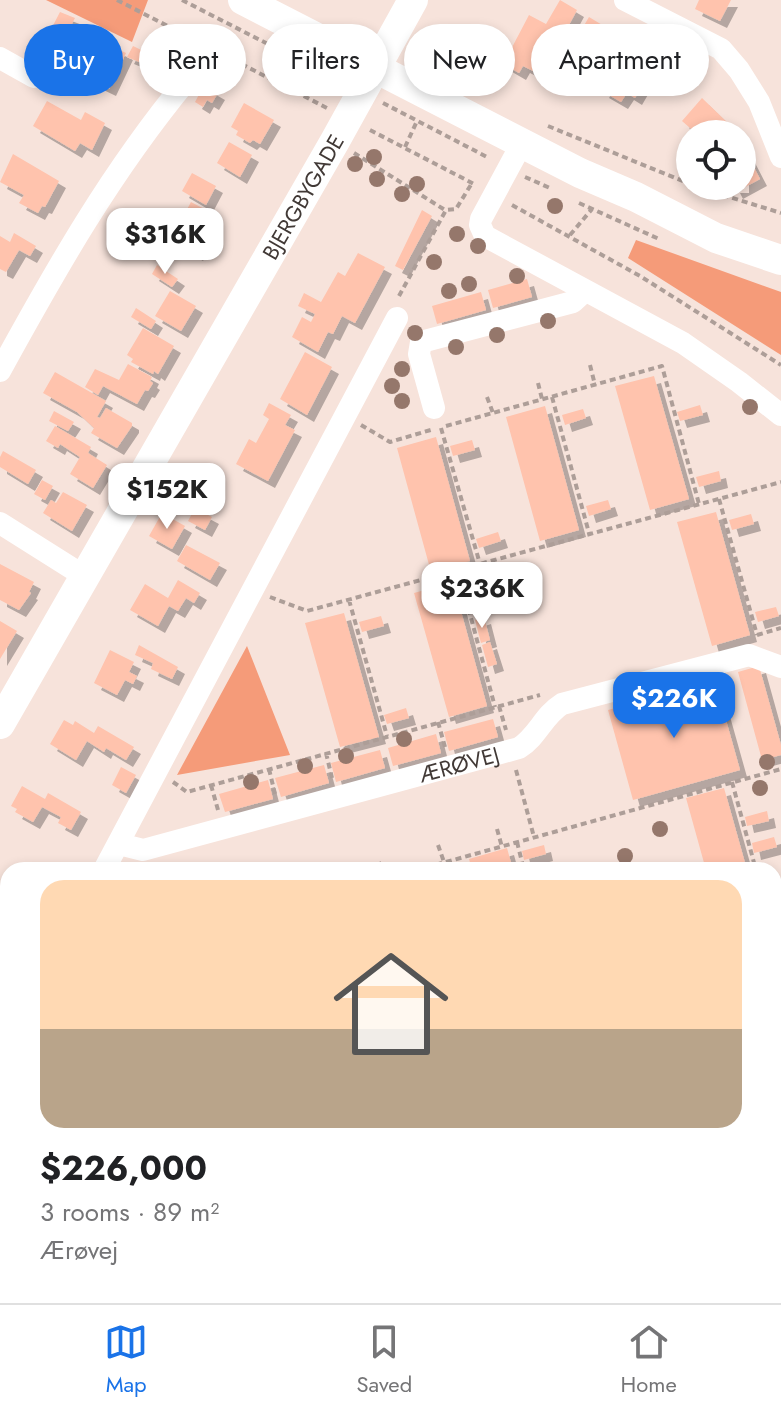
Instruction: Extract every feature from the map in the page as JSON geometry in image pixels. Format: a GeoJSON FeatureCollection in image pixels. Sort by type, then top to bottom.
{"type":"FeatureCollection","features":[{"type":"Feature","properties":{"kind":"street"},"geometry":{"type":"LineString","coordinates":[[243,0],[317,38],[420,107],[522,143],[716,238],[781,260]]}},
{"type":"Feature","properties":{"kind":"street","name":"BJERGBYGADE"},"geometry":{"type":"LineString","coordinates":[[0,724],[413,0]]}},
{"type":"Feature","properties":{"kind":"street"},"geometry":{"type":"LineString","coordinates":[[625,0],[721,49],[759,102],[781,157]]}},
{"type":"Feature","properties":{"kind":"street"},"geometry":{"type":"LineString","coordinates":[[0,58],[24,71]]}},
{"type":"Feature","properties":{"kind":"street"},"geometry":{"type":"LineString","coordinates":[[0,371],[64,254],[114,175],[175,96]]}},
{"type":"Feature","properties":{"kind":"street"},"geometry":{"type":"LineString","coordinates":[[522,143],[481,219],[485,236],[683,343],[781,415]]}},
{"type":"Feature","properties":{"kind":"street"},"geometry":{"type":"LineString","coordinates":[[636,197],[781,239]]}},
{"type":"Feature","properties":{"kind":"street"},"geometry":{"type":"LineString","coordinates":[[437,418],[419,354],[421,342],[573,302],[585,291]]}},
{"type":"Feature","properties":{"kind":"street"},"geometry":{"type":"LineString","coordinates":[[109,862],[397,318]]}},
{"type":"Feature","properties":{"kind":"street"},"geometry":{"type":"LineString","coordinates":[[0,523],[84,576]]}},
{"type":"Feature","properties":{"kind":"street","name":"ÆRØVEJ"},"geometry":{"type":"LineString","coordinates":[[119,844],[143,850],[519,748],[531,740],[548,712],[562,704],[749,655],[781,667]]}},
{"type":"Feature","properties":{"kind":"path"},"geometry":{"type":"LineString","coordinates":[[117,0],[262,75]]}},
{"type":"Feature","properties":{"kind":"path"},"geometry":{"type":"LineString","coordinates":[[182,0],[262,42]]}},
{"type":"Feature","properties":{"kind":"path"},"geometry":{"type":"LineString","coordinates":[[405,147],[420,107]]}},
{"type":"Feature","properties":{"kind":"path"},"geometry":{"type":"LineString","coordinates":[[546,125],[676,178]]}},
{"type":"Feature","properties":{"kind":"path"},"geometry":{"type":"LineString","coordinates":[[387,139],[640,276],[781,365]]}},
{"type":"Feature","properties":{"kind":"path"},"geometry":{"type":"LineString","coordinates":[[335,141],[446,210],[456,209],[472,183]]}},
{"type":"Feature","properties":{"kind":"path"},"geometry":{"type":"LineString","coordinates":[[740,200],[781,213]]}},
{"type":"Feature","properties":{"kind":"path"},"geometry":{"type":"LineString","coordinates":[[570,236],[592,209]]}},
{"type":"Feature","properties":{"kind":"path"},"geometry":{"type":"LineString","coordinates":[[397,318],[395,305],[446,210]]}},
{"type":"Feature","properties":{"kind":"path"},"geometry":{"type":"LineString","coordinates":[[590,365],[595,385]]}},
{"type":"Feature","properties":{"kind":"path"},"geometry":{"type":"LineString","coordinates":[[345,416],[390,442],[437,418],[493,413],[662,366],[699,504]]}},
{"type":"Feature","properties":{"kind":"path"},"geometry":{"type":"LineString","coordinates":[[538,383],[542,399]]}},
{"type":"Feature","properties":{"kind":"path"},"geometry":{"type":"LineString","coordinates":[[487,397],[493,413]]}},
{"type":"Feature","properties":{"kind":"path"},"geometry":{"type":"LineString","coordinates":[[552,397],[589,534]]}},
{"type":"Feature","properties":{"kind":"path"},"geometry":{"type":"LineString","coordinates":[[437,418],[480,564]]}},
{"type":"Feature","properties":{"kind":"path"},"geometry":{"type":"LineString","coordinates":[[252,591],[307,611],[781,482]]}},
{"type":"Feature","properties":{"kind":"path"},"geometry":{"type":"LineString","coordinates":[[719,499],[757,635],[781,628]]}},
{"type":"Feature","properties":{"kind":"path"},"geometry":{"type":"LineString","coordinates":[[458,570],[495,707]]}},
{"type":"Feature","properties":{"kind":"path"},"geometry":{"type":"LineString","coordinates":[[349,600],[387,737]]}},
{"type":"Feature","properties":{"kind":"path"},"geometry":{"type":"LineString","coordinates":[[157,772],[187,792],[543,694]]}},
{"type":"Feature","properties":{"kind":"path"},"geometry":{"type":"LineString","coordinates":[[438,845],[444,862],[781,769]]}},
{"type":"Feature","properties":{"kind":"path"},"geometry":{"type":"LineString","coordinates":[[732,782],[754,862]]}},
{"type":"Feature","properties":{"kind":"path"},"geometry":{"type":"LineString","coordinates":[[497,829],[502,847]]}},
{"type":"Feature","properties":{"kind":"path"},"geometry":{"type":"LineString","coordinates":[[517,842],[522,862]]}},
{"type":"Feature","properties":{"kind":"shaded area"},"geometry":{"type":"Polygon","coordinates":[[[46,0],[148,0],[132,42],[123,38],[123,24],[95,24],[46,0]]]}},
{"type":"Feature","properties":{"kind":"shaded area"},"geometry":{"type":"Polygon","coordinates":[[[636,240],[781,292],[781,355],[628,258],[636,240]]]}},
{"type":"Feature","properties":{"kind":"shaded area"},"geometry":{"type":"Polygon","coordinates":[[[247,646],[290,755],[177,775],[247,646]]]}},
{"type":"Feature","properties":{"kind":"building"},"geometry":{"type":"Polygon","coordinates":[[[560,0],[577,10],[570,24],[546,24],[560,0]]]}},
{"type":"Feature","properties":{"kind":"building"},"geometry":{"type":"Polygon","coordinates":[[[699,0],[731,0],[720,21],[695,9],[699,0]]]}},
{"type":"Feature","properties":{"kind":"building"},"geometry":{"type":"Polygon","coordinates":[[[60,12],[75,18],[72,24],[54,24],[60,12]]]}},
{"type":"Feature","properties":{"kind":"building"},"geometry":{"type":"Polygon","coordinates":[[[529,15],[546,24],[531,24],[531,70],[523,66],[519,73],[515,71],[515,42],[529,15]]]}},
{"type":"Feature","properties":{"kind":"building"},"geometry":{"type":"Polygon","coordinates":[[[589,17],[601,24],[585,24],[589,17]]]}},
{"type":"Feature","properties":{"kind":"building"},"geometry":{"type":"Polygon","coordinates":[[[133,46],[139,49],[139,62],[127,57],[133,46]]]}},
{"type":"Feature","properties":{"kind":"building"},"geometry":{"type":"Polygon","coordinates":[[[198,96],[216,96],[212,103],[207,100],[203,107],[195,102],[198,96]]]}},
{"type":"Feature","properties":{"kind":"building"},"geometry":{"type":"Polygon","coordinates":[[[611,96],[625,96],[621,102],[611,96]]]}},
{"type":"Feature","properties":{"kind":"building"},"geometry":{"type":"Polygon","coordinates":[[[702,98],[725,120],[683,120],[702,98]]]}},
{"type":"Feature","properties":{"kind":"building"},"geometry":{"type":"Polygon","coordinates":[[[47,101],[81,120],[85,112],[105,123],[92,150],[80,143],[75,151],[33,126],[47,101]]]}},
{"type":"Feature","properties":{"kind":"building"},"geometry":{"type":"Polygon","coordinates":[[[244,103],[274,120],[260,144],[253,140],[250,143],[236,135],[238,131],[231,127],[244,103]]]}},
{"type":"Feature","properties":{"kind":"building"},"geometry":{"type":"Polygon","coordinates":[[[229,142],[252,155],[240,177],[217,163],[229,142]]]}},
{"type":"Feature","properties":{"kind":"building"},"geometry":{"type":"Polygon","coordinates":[[[13,154],[59,181],[45,207],[42,206],[38,213],[19,203],[24,195],[0,182],[13,154]]]}},
{"type":"Feature","properties":{"kind":"building"},"geometry":{"type":"Polygon","coordinates":[[[192,173],[216,186],[206,205],[182,191],[192,173]]]}},
{"type":"Feature","properties":{"kind":"building"},"geometry":{"type":"Polygon","coordinates":[[[191,202],[210,212],[208,217],[216,221],[196,254],[181,245],[186,235],[176,230],[191,202]]]}},
{"type":"Feature","properties":{"kind":"building"},"geometry":{"type":"Polygon","coordinates":[[[422,210],[432,216],[403,270],[395,266],[422,210]]]}},
{"type":"Feature","properties":{"kind":"building"},"geometry":{"type":"Polygon","coordinates":[[[14,233],[36,246],[30,256],[19,250],[6,272],[0,269],[0,236],[10,242],[14,233]]]}},
{"type":"Feature","properties":{"kind":"building"},"geometry":{"type":"Polygon","coordinates":[[[358,253],[385,267],[355,323],[342,316],[333,334],[328,332],[318,352],[292,337],[302,317],[311,322],[315,314],[298,306],[304,293],[321,302],[338,272],[345,276],[358,253]]]}},
{"type":"Feature","properties":{"kind":"building"},"geometry":{"type":"Polygon","coordinates":[[[157,265],[178,279],[172,287],[152,274],[157,265]]]}},
{"type":"Feature","properties":{"kind":"building"},"geometry":{"type":"Polygon","coordinates":[[[527,279],[532,297],[493,308],[488,290],[527,279]]]}},
{"type":"Feature","properties":{"kind":"building"},"geometry":{"type":"Polygon","coordinates":[[[170,291],[196,306],[181,331],[155,316],[170,291]]]}},
{"type":"Feature","properties":{"kind":"building"},"geometry":{"type":"Polygon","coordinates":[[[481,292],[486,310],[437,324],[432,306],[481,292]]]}},
{"type":"Feature","properties":{"kind":"building"},"geometry":{"type":"Polygon","coordinates":[[[136,308],[156,321],[151,329],[131,317],[136,308]]]}},
{"type":"Feature","properties":{"kind":"building"},"geometry":{"type":"Polygon","coordinates":[[[143,328],[174,346],[158,374],[131,362],[133,359],[127,355],[143,328]]]}},
{"type":"Feature","properties":{"kind":"building"},"geometry":{"type":"Polygon","coordinates":[[[305,352],[332,367],[307,415],[280,399],[305,352]]]}},
{"type":"Feature","properties":{"kind":"building"},"geometry":{"type":"Polygon","coordinates":[[[128,364],[152,377],[150,381],[153,383],[137,404],[103,386],[98,395],[85,387],[95,369],[119,380],[128,364]]]}},
{"type":"Feature","properties":{"kind":"building"},"geometry":{"type":"Polygon","coordinates":[[[55,372],[106,401],[97,417],[100,418],[106,408],[132,423],[117,448],[91,433],[94,428],[77,412],[43,393],[55,372]]]}},
{"type":"Feature","properties":{"kind":"building"},"geometry":{"type":"Polygon","coordinates":[[[654,376],[689,499],[650,510],[615,386],[654,376]]]}},
{"type":"Feature","properties":{"kind":"building"},"geometry":{"type":"Polygon","coordinates":[[[269,403],[291,415],[285,425],[295,430],[268,481],[236,464],[249,439],[256,443],[269,419],[263,415],[269,403]]]}},
{"type":"Feature","properties":{"kind":"building"},"geometry":{"type":"Polygon","coordinates":[[[700,405],[703,415],[680,421],[677,412],[700,405]]]}},
{"type":"Feature","properties":{"kind":"building"},"geometry":{"type":"Polygon","coordinates":[[[545,406],[579,530],[540,541],[506,417],[545,406]]]}},
{"type":"Feature","properties":{"kind":"building"},"geometry":{"type":"Polygon","coordinates":[[[583,409],[586,418],[565,425],[562,415],[583,409]]]}},
{"type":"Feature","properties":{"kind":"building"},"geometry":{"type":"Polygon","coordinates":[[[54,411],[74,422],[68,431],[49,421],[54,411]]]}},
{"type":"Feature","properties":{"kind":"building"},"geometry":{"type":"Polygon","coordinates":[[[55,426],[91,447],[88,453],[107,465],[93,488],[70,474],[80,457],[60,444],[58,448],[46,441],[55,426]]]}},
{"type":"Feature","properties":{"kind":"building"},"geometry":{"type":"Polygon","coordinates":[[[436,437],[470,561],[431,572],[397,448],[436,437]]]}},
{"type":"Feature","properties":{"kind":"building"},"geometry":{"type":"Polygon","coordinates":[[[472,440],[475,450],[453,456],[450,446],[472,440]]]}},
{"type":"Feature","properties":{"kind":"building"},"geometry":{"type":"Polygon","coordinates":[[[3,451],[36,470],[28,484],[0,467],[3,451]]]}},
{"type":"Feature","properties":{"kind":"building"},"geometry":{"type":"Polygon","coordinates":[[[719,471],[721,481],[699,487],[696,477],[719,471]]]}},
{"type":"Feature","properties":{"kind":"building"},"geometry":{"type":"Polygon","coordinates":[[[42,480],[53,486],[45,500],[34,494],[42,480]]]}},
{"type":"Feature","properties":{"kind":"building"},"geometry":{"type":"Polygon","coordinates":[[[63,492],[87,505],[72,531],[43,513],[51,500],[56,503],[63,492]]]}},
{"type":"Feature","properties":{"kind":"building"},"geometry":{"type":"Polygon","coordinates":[[[608,500],[611,509],[589,516],[586,506],[608,500]]]}},
{"type":"Feature","properties":{"kind":"building"},"geometry":{"type":"Polygon","coordinates":[[[195,508],[212,517],[205,530],[188,521],[195,508]]]}},
{"type":"Feature","properties":{"kind":"building"},"geometry":{"type":"Polygon","coordinates":[[[716,512],[750,635],[712,646],[677,522],[716,512]]]}},
{"type":"Feature","properties":{"kind":"building"},"geometry":{"type":"Polygon","coordinates":[[[162,513],[185,526],[172,549],[149,536],[162,513]]]}},
{"type":"Feature","properties":{"kind":"building"},"geometry":{"type":"Polygon","coordinates":[[[751,514],[754,524],[732,530],[729,520],[751,514]]]}},
{"type":"Feature","properties":{"kind":"building"},"geometry":{"type":"Polygon","coordinates":[[[498,532],[501,541],[479,548],[476,539],[498,532]]]}},
{"type":"Feature","properties":{"kind":"building"},"geometry":{"type":"Polygon","coordinates":[[[186,545],[220,563],[210,580],[177,561],[186,545]]]}},
{"type":"Feature","properties":{"kind":"building"},"geometry":{"type":"Polygon","coordinates":[[[0,564],[34,582],[31,593],[19,610],[0,600],[0,564]]]}},
{"type":"Feature","properties":{"kind":"building"},"geometry":{"type":"Polygon","coordinates":[[[178,580],[200,593],[194,603],[186,598],[178,611],[169,606],[158,626],[130,610],[145,584],[168,598],[178,580]]]}},
{"type":"Feature","properties":{"kind":"building"},"geometry":{"type":"Polygon","coordinates":[[[453,582],[487,706],[449,717],[414,593],[453,582]]]}},
{"type":"Feature","properties":{"kind":"building"},"geometry":{"type":"Polygon","coordinates":[[[776,607],[779,616],[758,622],[755,612],[776,607]]]}},
{"type":"Feature","properties":{"kind":"building"},"geometry":{"type":"Polygon","coordinates":[[[344,613],[379,737],[340,747],[305,623],[344,613]]]}},
{"type":"Feature","properties":{"kind":"building"},"geometry":{"type":"Polygon","coordinates":[[[381,616],[384,626],[362,632],[359,622],[381,616]]]}},
{"type":"Feature","properties":{"kind":"building"},"geometry":{"type":"Polygon","coordinates":[[[484,617],[490,640],[481,643],[475,620],[484,617]]]}},
{"type":"Feature","properties":{"kind":"building"},"geometry":{"type":"Polygon","coordinates":[[[0,621],[17,631],[0,659],[0,621]]]}},
{"type":"Feature","properties":{"kind":"building"},"geometry":{"type":"Polygon","coordinates":[[[490,642],[497,664],[488,667],[482,645],[490,642]]]}},
{"type":"Feature","properties":{"kind":"building"},"geometry":{"type":"Polygon","coordinates":[[[139,645],[178,667],[172,679],[151,669],[153,663],[135,655],[139,645]]]}},
{"type":"Feature","properties":{"kind":"building"},"geometry":{"type":"Polygon","coordinates":[[[110,650],[134,662],[129,672],[137,676],[133,684],[125,680],[117,695],[94,683],[110,650]]]}},
{"type":"Feature","properties":{"kind":"building"},"geometry":{"type":"Polygon","coordinates":[[[759,666],[781,745],[781,755],[762,760],[738,672],[759,666]]]}},
{"type":"Feature","properties":{"kind":"building"},"geometry":{"type":"Polygon","coordinates":[[[715,681],[740,770],[633,800],[608,710],[715,681]]]}},
{"type":"Feature","properties":{"kind":"building"},"geometry":{"type":"Polygon","coordinates":[[[406,708],[409,718],[387,724],[384,715],[406,708]]]}},
{"type":"Feature","properties":{"kind":"building"},"geometry":{"type":"Polygon","coordinates":[[[493,719],[498,737],[449,751],[444,732],[493,719]]]}},
{"type":"Feature","properties":{"kind":"building"},"geometry":{"type":"Polygon","coordinates":[[[64,720],[73,725],[75,721],[94,733],[98,726],[134,747],[126,760],[106,748],[104,752],[87,741],[76,760],[50,744],[64,720]]]}},
{"type":"Feature","properties":{"kind":"building"},"geometry":{"type":"Polygon","coordinates":[[[436,734],[441,753],[393,766],[388,748],[436,734]]]}},
{"type":"Feature","properties":{"kind":"building"},"geometry":{"type":"Polygon","coordinates":[[[380,750],[385,768],[336,782],[331,763],[380,750]]]}},
{"type":"Feature","properties":{"kind":"building"},"geometry":{"type":"Polygon","coordinates":[[[324,765],[329,783],[281,797],[275,778],[324,765]]]}},
{"type":"Feature","properties":{"kind":"building"},"geometry":{"type":"Polygon","coordinates":[[[121,767],[136,775],[126,793],[112,785],[121,767]]]}},
{"type":"Feature","properties":{"kind":"building"},"geometry":{"type":"Polygon","coordinates":[[[268,780],[273,799],[225,812],[219,794],[268,780]]]}},
{"type":"Feature","properties":{"kind":"building"},"geometry":{"type":"Polygon","coordinates":[[[22,786],[45,799],[48,793],[81,812],[71,830],[58,823],[61,817],[42,807],[33,822],[15,812],[17,809],[11,806],[22,786]]]}},
{"type":"Feature","properties":{"kind":"building"},"geometry":{"type":"Polygon","coordinates":[[[724,788],[745,862],[704,862],[686,798],[724,788]]]}},
{"type":"Feature","properties":{"kind":"building"},"geometry":{"type":"Polygon","coordinates":[[[767,811],[769,821],[747,826],[745,817],[767,811]]]}},
{"type":"Feature","properties":{"kind":"building"},"geometry":{"type":"Polygon","coordinates":[[[774,837],[777,847],[754,853],[752,843],[774,837]]]}},
{"type":"Feature","properties":{"kind":"building"},"geometry":{"type":"Polygon","coordinates":[[[544,845],[546,854],[524,860],[522,851],[544,845]]]}},
{"type":"Feature","properties":{"kind":"building"},"geometry":{"type":"Polygon","coordinates":[[[507,848],[511,862],[470,862],[469,859],[507,848]]]}}]}
